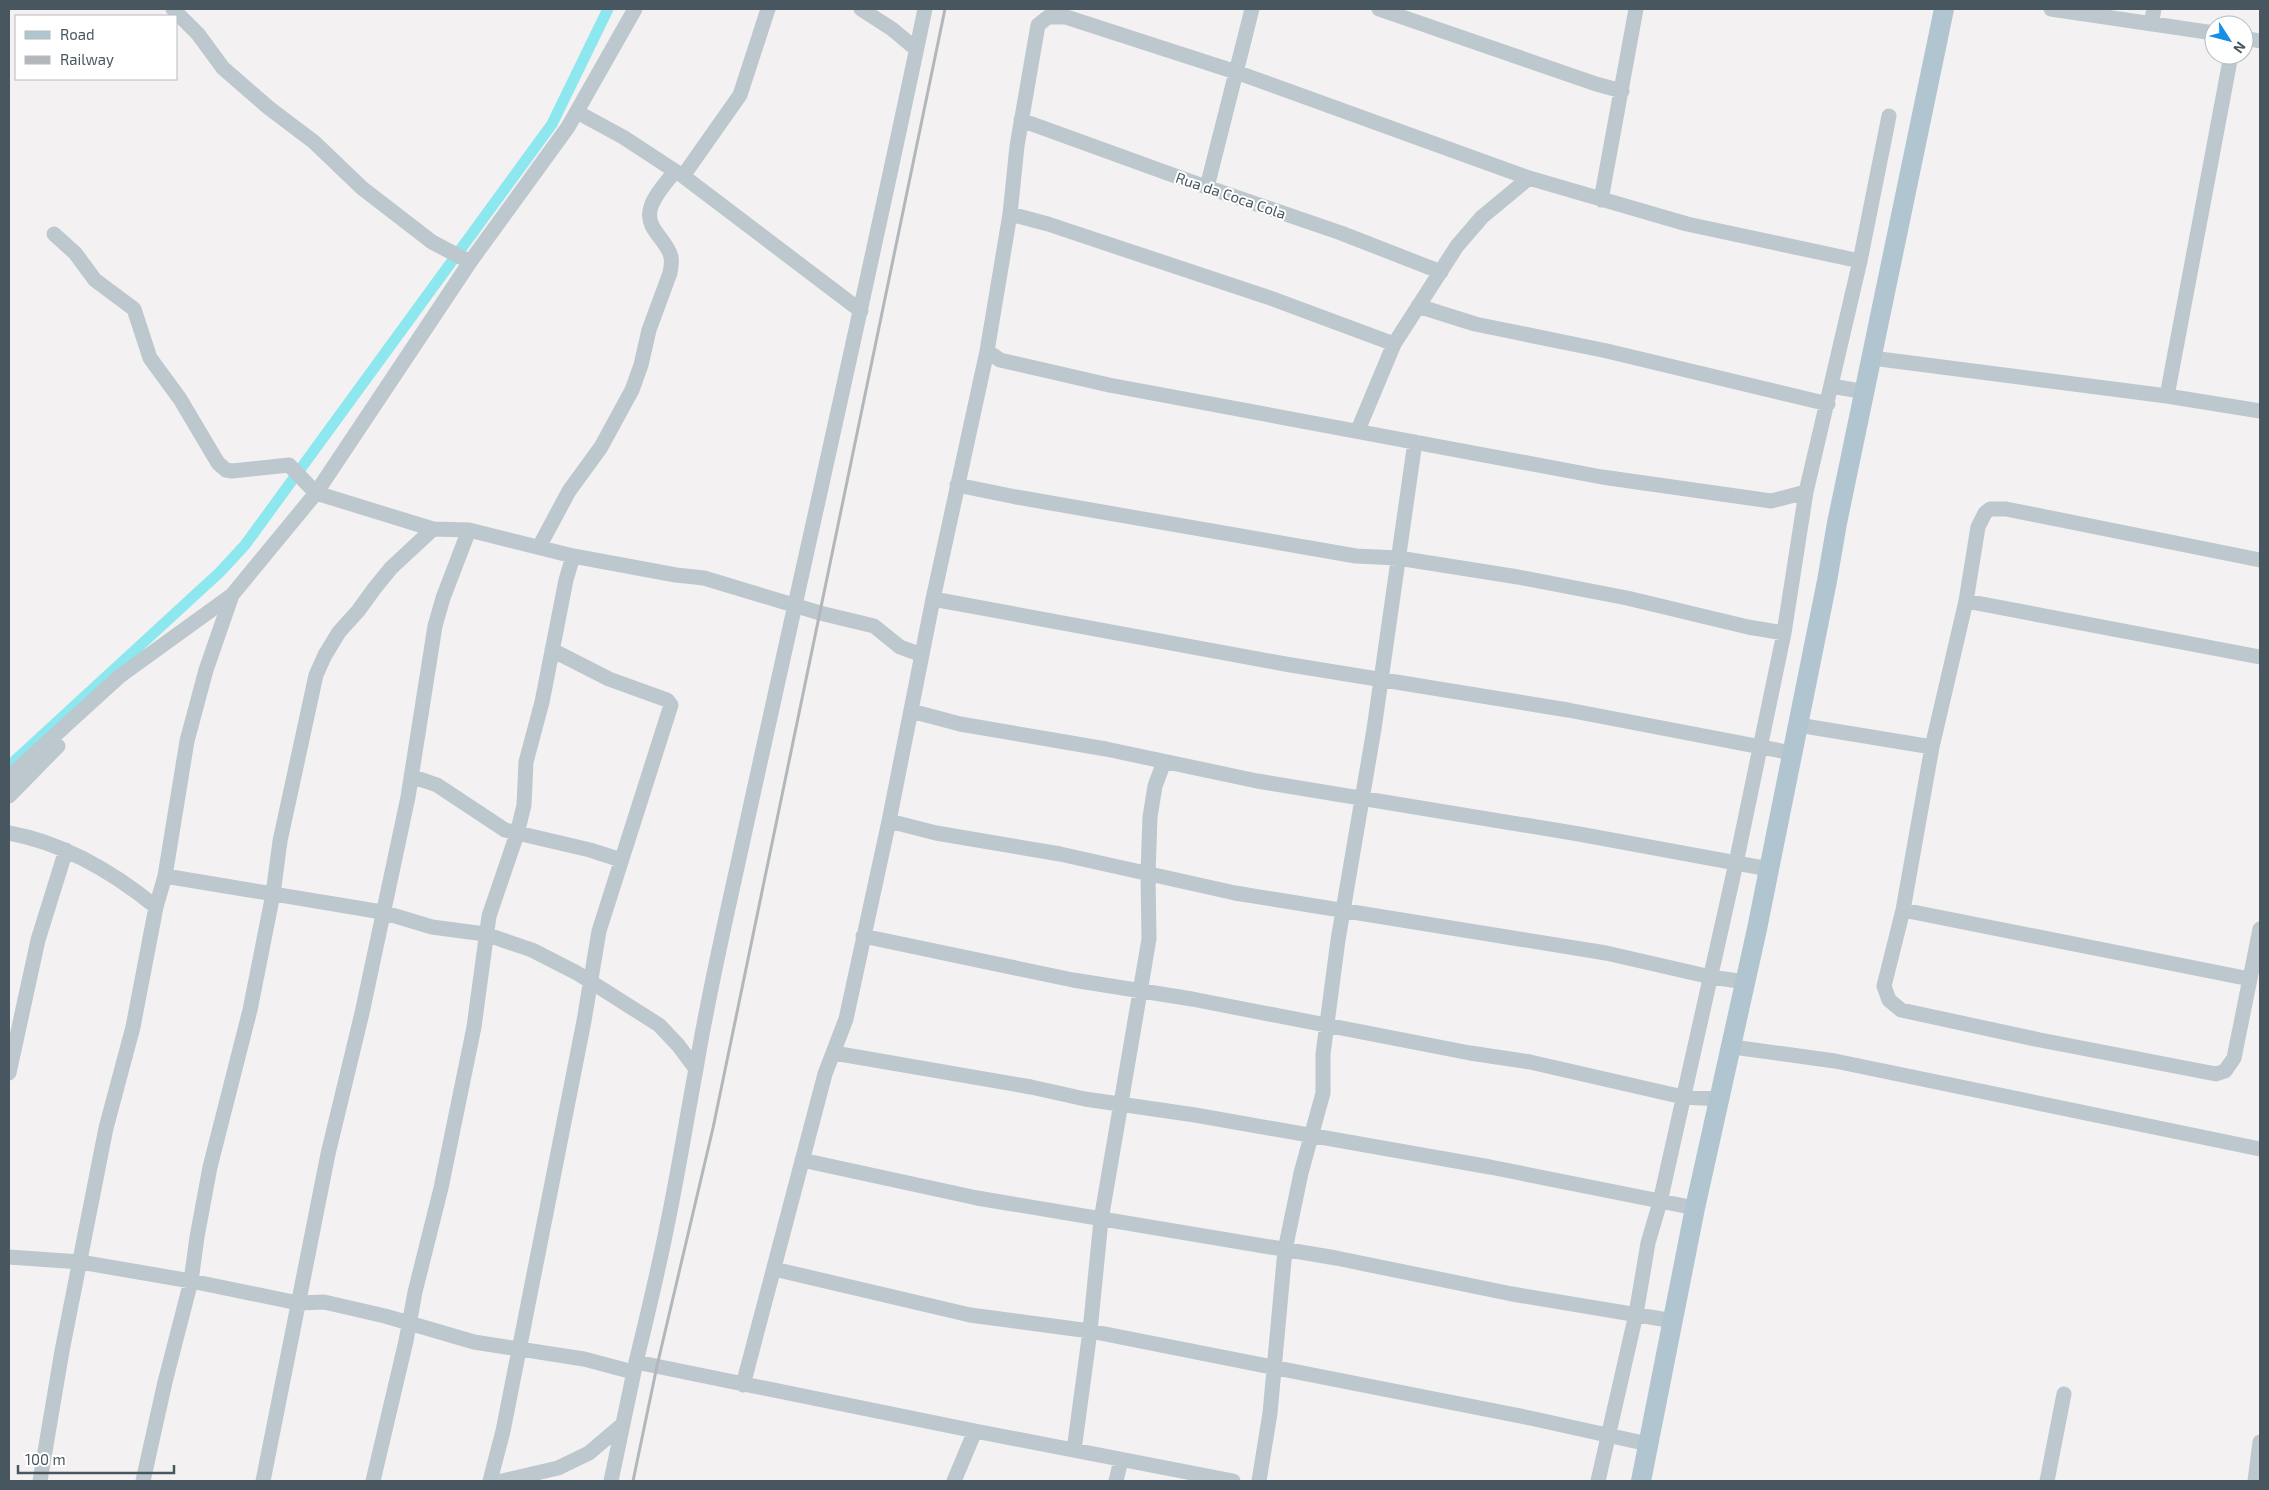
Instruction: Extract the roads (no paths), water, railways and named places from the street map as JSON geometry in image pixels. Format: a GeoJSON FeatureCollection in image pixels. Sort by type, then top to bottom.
{"type":"FeatureCollection","features":[{"type":"Feature","properties":{"kind":"main road"},"geometry":{"type":"LineString","coordinates":[[1641,1481],[1695,1208],[1770,868],[1837,524],[1866,392],[1944,9]]}},
{"type":"Feature","properties":{"kind":"street"},"geometry":{"type":"LineString","coordinates":[[173,9],[198,34],[223,68],[269,108],[314,142],[362,188],[432,242],[470,262]]}},
{"type":"Feature","properties":{"kind":"street"},"geometry":{"type":"LineString","coordinates":[[9,777],[120,676],[232,595],[316,493],[470,262],[533,178],[578,112],[635,9]]}},
{"type":"Feature","properties":{"kind":"street"},"geometry":{"type":"LineString","coordinates":[[539,548],[569,490],[601,447],[632,390],[641,365],[650,330],[670,273],[671,264],[668,250],[652,223],[650,210],[740,95],[768,9]]}},
{"type":"Feature","properties":{"kind":"street"},"geometry":{"type":"LineString","coordinates":[[862,9],[916,49]]}},
{"type":"Feature","properties":{"kind":"street"},"geometry":{"type":"LineString","coordinates":[[611,1481],[667,1227],[688,1123],[696,1069],[743,841],[796,605],[813,517],[861,311],[925,9]]}},
{"type":"Feature","properties":{"kind":"street"},"geometry":{"type":"LineString","coordinates":[[1207,187],[1252,9]]}},
{"type":"Feature","properties":{"kind":"street"},"geometry":{"type":"LineString","coordinates":[[1379,9],[1596,84],[1622,91]]}},
{"type":"Feature","properties":{"kind":"street"},"geometry":{"type":"LineString","coordinates":[[1602,200],[1636,9]]}},
{"type":"Feature","properties":{"kind":"street"},"geometry":{"type":"LineString","coordinates":[[2051,9],[2131,15],[2151,24],[2204,32]]}},
{"type":"Feature","properties":{"kind":"street"},"geometry":{"type":"LineString","coordinates":[[2151,24],[2154,9]]}},
{"type":"Feature","properties":{"kind":"street"},"geometry":{"type":"LineString","coordinates":[[744,1384],[825,1074],[846,1019],[889,821],[933,599],[987,351],[1010,214],[1012,178],[1021,120],[1038,25],[1048,17],[1066,17],[1236,72],[1528,178],[1687,224],[1860,261]]}},
{"type":"Feature","properties":{"kind":"street"},"geometry":{"type":"LineString","coordinates":[[2167,396],[2228,65]]}},
{"type":"Feature","properties":{"kind":"street"},"geometry":{"type":"LineString","coordinates":[[578,112],[623,137],[679,173],[861,311]]}},
{"type":"Feature","properties":{"kind":"street"},"geometry":{"type":"LineString","coordinates":[[1598,1481],[1636,1314],[1648,1243],[1660,1202],[1736,863],[1784,633],[1806,492],[1860,261],[1889,116]]}},
{"type":"Feature","properties":{"kind":"street","name":"Rua da Coca Cola"},"geometry":{"type":"LineString","coordinates":[[1021,120],[1341,233],[1441,272]]}},
{"type":"Feature","properties":{"kind":"street"},"geometry":{"type":"LineString","coordinates":[[1358,430],[1394,344],[1418,306],[1470,230],[1494,205],[1528,178]]}},
{"type":"Feature","properties":{"kind":"street"},"geometry":{"type":"LineString","coordinates":[[1010,214],[1048,224],[1273,299],[1394,344]]}},
{"type":"Feature","properties":{"kind":"street"},"geometry":{"type":"LineString","coordinates":[[54,234],[75,254],[95,280],[134,309],[150,358],[180,399],[222,467],[232,471],[290,465],[316,493],[434,529],[469,530],[573,556],[676,575],[704,578],[874,626],[900,646],[922,655]]}},
{"type":"Feature","properties":{"kind":"street"},"geometry":{"type":"LineString","coordinates":[[1418,306],[1475,324],[1608,351],[1828,404]]}},
{"type":"Feature","properties":{"kind":"street"},"geometry":{"type":"LineString","coordinates":[[987,351],[1000,360],[1109,385],[1358,430],[1502,460],[1695,491],[1771,501],[1806,492]]}},
{"type":"Feature","properties":{"kind":"street"},"geometry":{"type":"LineString","coordinates":[[1872,358],[2167,396],[2260,411]]}},
{"type":"Feature","properties":{"kind":"street"},"geometry":{"type":"LineString","coordinates":[[1831,386],[1866,392]]}},
{"type":"Feature","properties":{"kind":"street"},"geometry":{"type":"LineString","coordinates":[[1259,1481],[1270,1413],[1285,1250],[1301,1173],[1323,1093],[1323,1054],[1326,1026],[1416,442]]}},
{"type":"Feature","properties":{"kind":"street"},"geometry":{"type":"LineString","coordinates":[[957,485],[1356,556],[1398,558],[1490,572],[1628,598],[1748,627],[1784,633]]}},
{"type":"Feature","properties":{"kind":"street"},"geometry":{"type":"LineString","coordinates":[[2260,560],[2006,509],[1990,509],[1985,513],[1978,527],[1966,601],[1932,747],[1903,910],[1884,986],[1885,994],[1894,1006],[1900,1010],[2205,1073],[2221,1073],[2228,1068],[2234,1058],[2260,929]]}},
{"type":"Feature","properties":{"kind":"street"},"geometry":{"type":"LineString","coordinates":[[143,1481],[165,1382],[191,1281],[210,1167],[250,1010],[273,894],[280,841],[316,675],[339,632],[358,611],[391,568],[434,529]]}},
{"type":"Feature","properties":{"kind":"street"},"geometry":{"type":"LineString","coordinates":[[263,1481],[328,1154],[362,1013],[408,797],[435,626],[443,598],[469,530]]}},
{"type":"Feature","properties":{"kind":"street"},"geometry":{"type":"LineString","coordinates":[[372,1481],[441,1188],[474,1027],[483,966],[485,934],[489,916],[517,834],[524,805],[526,762],[542,702],[573,556]]}},
{"type":"Feature","properties":{"kind":"street"},"geometry":{"type":"LineString","coordinates":[[40,1481],[106,1128],[133,1027],[156,906],[165,876],[187,741],[206,670],[232,595]]}},
{"type":"Feature","properties":{"kind":"street"},"geometry":{"type":"LineString","coordinates":[[933,599],[1380,680],[1568,710],[1761,745],[1792,753]]}},
{"type":"Feature","properties":{"kind":"street"},"geometry":{"type":"LineString","coordinates":[[1966,601],[2260,657]]}},
{"type":"Feature","properties":{"kind":"street"},"geometry":{"type":"LineString","coordinates":[[490,1481],[519,1348],[600,931],[671,705],[670,701],[609,679],[552,650]]}},
{"type":"Feature","properties":{"kind":"street"},"geometry":{"type":"LineString","coordinates":[[9,796],[102,704],[120,676]]}},
{"type":"Feature","properties":{"kind":"street"},"geometry":{"type":"LineString","coordinates":[[911,711],[960,724],[1106,749],[1257,781],[1579,834],[1770,868]]}},
{"type":"Feature","properties":{"kind":"street"},"geometry":{"type":"LineString","coordinates":[[1798,725],[1932,747]]}},
{"type":"Feature","properties":{"kind":"street"},"geometry":{"type":"LineString","coordinates":[[1074,1450],[1090,1331],[1101,1220],[1149,939],[1148,874],[1150,817],[1155,786],[1164,762]]}},
{"type":"Feature","properties":{"kind":"street"},"geometry":{"type":"LineString","coordinates":[[411,776],[437,785],[505,830],[590,850],[621,860]]}},
{"type":"Feature","properties":{"kind":"street"},"geometry":{"type":"LineString","coordinates":[[889,821],[936,833],[1060,854],[1235,893],[1606,953],[1711,977],[1746,982]]}},
{"type":"Feature","properties":{"kind":"street"},"geometry":{"type":"LineString","coordinates":[[9,833],[66,850],[124,880],[156,906]]}},
{"type":"Feature","properties":{"kind":"street"},"geometry":{"type":"LineString","coordinates":[[9,1073],[38,940],[66,850]]}},
{"type":"Feature","properties":{"kind":"street"},"geometry":{"type":"LineString","coordinates":[[165,876],[382,912],[432,927],[485,934],[532,950],[590,981],[659,1025],[678,1045],[696,1069]]}},
{"type":"Feature","properties":{"kind":"street"},"geometry":{"type":"LineString","coordinates":[[1903,910],[2250,979]]}},
{"type":"Feature","properties":{"kind":"street"},"geometry":{"type":"LineString","coordinates":[[863,936],[1064,978],[1139,990],[1470,1053],[1530,1062],[1683,1097],[1720,1099]]}},
{"type":"Feature","properties":{"kind":"street"},"geometry":{"type":"LineString","coordinates":[[1732,1047],[1834,1060],[2260,1149]]}},
{"type":"Feature","properties":{"kind":"street"},"geometry":{"type":"LineString","coordinates":[[834,1052],[1120,1104],[1195,1115],[1490,1167],[1695,1208]]}},
{"type":"Feature","properties":{"kind":"street"},"geometry":{"type":"LineString","coordinates":[[802,1160],[978,1198],[1285,1250],[1512,1294],[1674,1321]]}},
{"type":"Feature","properties":{"kind":"street"},"geometry":{"type":"LineString","coordinates":[[9,1257],[80,1262],[191,1281],[298,1303],[324,1302],[409,1322],[474,1342],[744,1384],[1233,1481]]}},
{"type":"Feature","properties":{"kind":"street"},"geometry":{"type":"LineString","coordinates":[[774,1269],[970,1315],[1090,1331],[1648,1444]]}},
{"type":"Feature","properties":{"kind":"street"},"geometry":{"type":"LineString","coordinates":[[2047,1481],[2064,1394]]}},
{"type":"Feature","properties":{"kind":"street"},"geometry":{"type":"LineString","coordinates":[[502,1481],[558,1468],[588,1453],[622,1425]]}},
{"type":"Feature","properties":{"kind":"street"},"geometry":{"type":"LineString","coordinates":[[954,1481],[975,1431]]}},
{"type":"Feature","properties":{"kind":"street"},"geometry":{"type":"LineString","coordinates":[[2255,1481],[2260,1442]]}},
{"type":"Feature","properties":{"kind":"street"},"geometry":{"type":"LineString","coordinates":[[1116,1481],[1121,1460]]}},
{"type":"Feature","properties":{"kind":"waterway"},"geometry":{"type":"LineString","coordinates":[[9,766],[220,572],[245,545],[552,124],[608,9]]}},
{"type":"Feature","properties":{"kind":"railway"},"geometry":{"type":"LineString","coordinates":[[633,1481],[657,1366],[713,1128],[945,9]]}}]}
